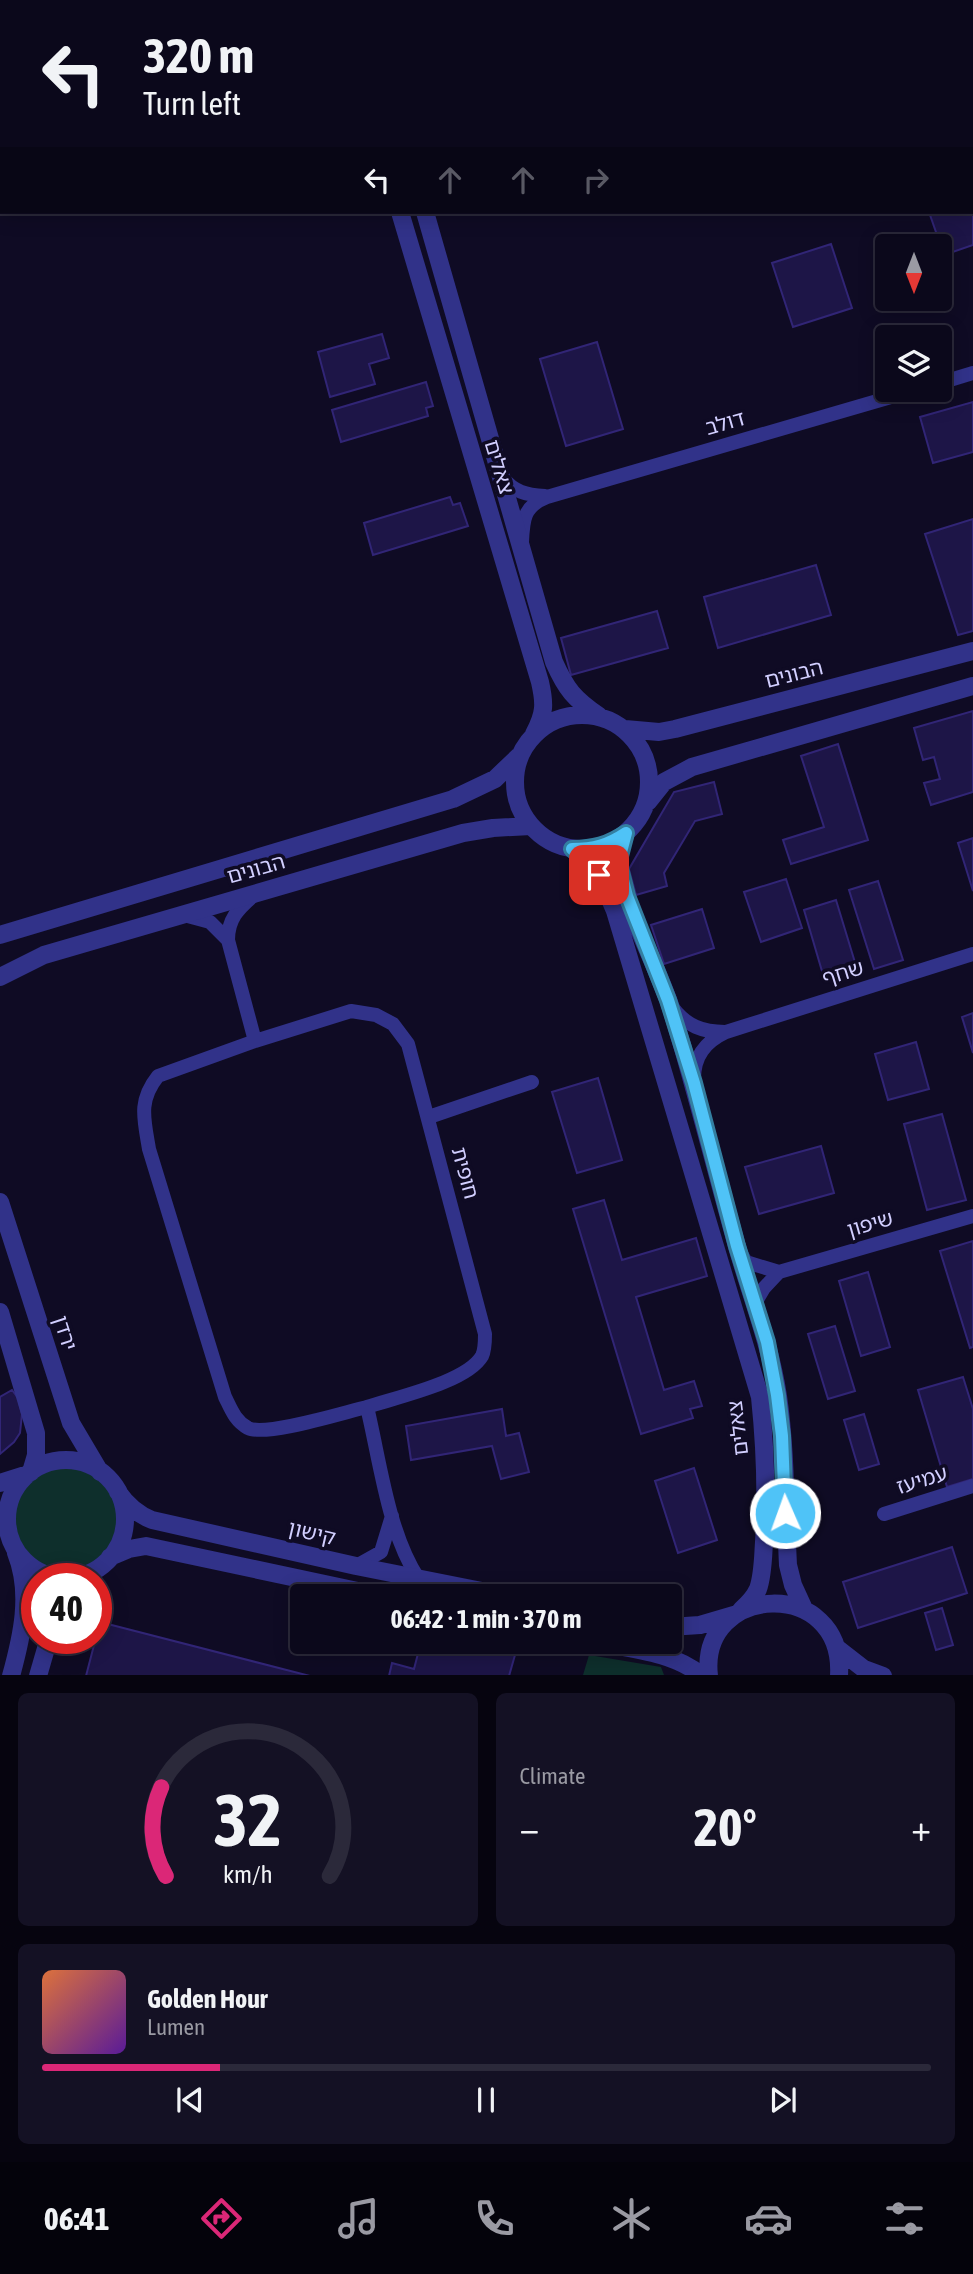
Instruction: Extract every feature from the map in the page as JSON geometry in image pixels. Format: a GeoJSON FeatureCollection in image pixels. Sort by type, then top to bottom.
{"type":"FeatureCollection","features":[{"type":"Feature","properties":{"kind":"street","name":"צאלים"},"geometry":{"type":"LineString","coordinates":[[401,214],[540,682],[544,708],[534,734]]}},
{"type":"Feature","properties":{"kind":"street","name":"צאלים"},"geometry":{"type":"LineString","coordinates":[[427,215],[554,662],[577,702],[599,716]]}},
{"type":"Feature","properties":{"kind":"street"},"geometry":{"type":"LineString","coordinates":[[952,379],[973,373]]}},
{"type":"Feature","properties":{"kind":"street","name":"דולב"},"geometry":{"type":"LineString","coordinates":[[522,547],[524,519],[529,508],[547,496],[875,402]]}},
{"type":"Feature","properties":{"kind":"street","name":"דולב"},"geometry":{"type":"LineString","coordinates":[[502,477],[511,488],[520,492],[547,496]]}},
{"type":"Feature","properties":{"kind":"street","name":"הבונים"},"geometry":{"type":"LineString","coordinates":[[625,729],[659,732],[675,729],[973,651]]}},
{"type":"Feature","properties":{"kind":"street"},"geometry":{"type":"LineString","coordinates":[[646,805],[649,772],[644,756],[625,729],[599,716],[581,714],[548,723],[534,734],[519,756],[514,774],[515,793],[520,811],[531,826],[550,841],[572,849],[591,849],[610,844],[626,833],[664,782],[692,767],[973,686]]}},
{"type":"Feature","properties":{"kind":"street","name":"הבונים"},"geometry":{"type":"LineString","coordinates":[[0,935],[453,799],[495,779],[519,756]]}},
{"type":"Feature","properties":{"kind":"street","name":"הבונים"},"geometry":{"type":"LineString","coordinates":[[0,976],[44,955],[463,833],[531,826]]}},
{"type":"Feature","properties":{"kind":"street","name":"צאלים"},"geometry":{"type":"LineString","coordinates":[[626,833],[621,845],[620,868],[627,896],[668,1000],[694,1083],[737,1246],[767,1342],[782,1436],[788,1564],[804,1609]]}},
{"type":"Feature","properties":{"kind":"street","name":"צאלים"},"geometry":{"type":"LineString","coordinates":[[572,849],[590,863],[599,875],[615,911],[760,1397],[765,1444],[766,1503],[762,1570],[752,1600],[723,1626],[714,1640],[709,1656],[709,1675]]}},
{"type":"Feature","properties":{"kind":"street"},"geometry":{"type":"LineString","coordinates":[[255,1041],[228,940],[229,924],[234,915],[258,892]]}},
{"type":"Feature","properties":{"kind":"street"},"geometry":{"type":"LineString","coordinates":[[184,915],[210,922],[228,940]]}},
{"type":"Feature","properties":{"kind":"street","name":"שחף"},"geometry":{"type":"LineString","coordinates":[[694,1083],[694,1065],[700,1053],[708,1042],[726,1032],[973,954]]}},
{"type":"Feature","properties":{"kind":"street","name":"שחף"},"geometry":{"type":"LineString","coordinates":[[668,1000],[691,1026],[710,1032],[726,1032]]}},
{"type":"Feature","properties":{"kind":"street","name":"חופית"},"geometry":{"type":"LineString","coordinates":[[351,1011],[376,1015],[393,1024],[408,1044],[429,1117],[485,1334],[483,1354],[470,1370],[450,1380],[368,1406],[266,1431],[249,1429],[235,1417],[225,1397],[149,1149],[143,1113],[148,1089],[158,1076],[255,1041],[351,1011]]}},
{"type":"Feature","properties":{"kind":"street"},"geometry":{"type":"LineString","coordinates":[[429,1117],[532,1082]]}},
{"type":"Feature","properties":{"kind":"street","name":"ירדן"},"geometry":{"type":"LineString","coordinates":[[0,1202],[71,1423],[100,1472]]}},
{"type":"Feature","properties":{"kind":"street","name":"שיפון"},"geometry":{"type":"LineString","coordinates":[[779,1272],[973,1216]]}},
{"type":"Feature","properties":{"kind":"street"},"geometry":{"type":"LineString","coordinates":[[737,1246],[746,1262],[779,1272],[755,1303],[767,1342]]}},
{"type":"Feature","properties":{"kind":"street"},"geometry":{"type":"LineString","coordinates":[[0,1312],[36,1433],[36,1455],[29,1473],[16,1487],[9,1503],[7,1521],[8,1537],[21,1568],[24,1608],[22,1634],[11,1675]]}},
{"type":"Feature","properties":{"kind":"street"},"geometry":{"type":"LineString","coordinates":[[368,1406],[392,1516],[406,1559],[418,1578]]}},
{"type":"Feature","properties":{"kind":"street"},"geometry":{"type":"LineString","coordinates":[[0,1483],[47,1464],[66,1461],[84,1464],[100,1472],[118,1492],[124,1526],[119,1543],[104,1563]]}},
{"type":"Feature","properties":{"kind":"street","name":"עמיעז"},"geometry":{"type":"LineString","coordinates":[[884,1514],[973,1486]]}},
{"type":"Feature","properties":{"kind":"street","name":"קישון"},"geometry":{"type":"LineString","coordinates":[[118,1492],[125,1502],[152,1520],[448,1584]]}},
{"type":"Feature","properties":{"kind":"street"},"geometry":{"type":"LineString","coordinates":[[356,1566],[381,1552],[392,1516]]}},
{"type":"Feature","properties":{"kind":"street"},"geometry":{"type":"LineString","coordinates":[[8,1537],[28,1563]]}},
{"type":"Feature","properties":{"kind":"street"},"geometry":{"type":"LineString","coordinates":[[110,1558],[129,1549],[146,1546],[325,1584]]}},
{"type":"Feature","properties":{"kind":"street"},"geometry":{"type":"LineString","coordinates":[[682,1626],[700,1625],[761,1603],[783,1602],[804,1609],[824,1625],[837,1648],[839,1675]]}},
{"type":"Feature","properties":{"kind":"street"},"geometry":{"type":"LineString","coordinates":[[837,1648],[864,1669],[883,1675]]}},
{"type":"Feature","properties":{"kind":"street"},"geometry":{"type":"LineString","coordinates":[[38,1675],[44,1654]]}},
{"type":"Feature","properties":{"kind":"street"},"geometry":{"type":"LineString","coordinates":[[648,1654],[674,1660],[692,1667],[702,1675]]}},
{"type":"Feature","properties":{"kind":"green space"},"geometry":{"type":"Polygon","coordinates":[[[56,1469],[76,1469],[94,1477],[108,1491],[116,1509],[113,1538],[102,1555],[90,1563],[42,1563],[30,1555],[16,1529],[16,1509],[24,1491],[38,1477],[56,1469]]]}},
{"type":"Feature","properties":{"kind":"green space"},"geometry":{"type":"Polygon","coordinates":[[[589,1655],[661,1667],[664,1675],[583,1675],[589,1655]]]}},
{"type":"Feature","properties":{"kind":"building"},"geometry":{"type":"Polygon","coordinates":[[[930,214],[973,214],[973,245],[952,252],[952,234],[937,234],[930,214]]]}},
{"type":"Feature","properties":{"kind":"building"},"geometry":{"type":"Polygon","coordinates":[[[831,244],[852,308],[793,327],[772,263],[831,244]]]}},
{"type":"Feature","properties":{"kind":"building"},"geometry":{"type":"Polygon","coordinates":[[[382,334],[389,358],[369,364],[375,384],[330,397],[318,352],[382,334]]]}},
{"type":"Feature","properties":{"kind":"building"},"geometry":{"type":"Polygon","coordinates":[[[597,342],[623,429],[566,446],[540,359],[597,342]]]}},
{"type":"Feature","properties":{"kind":"building"},"geometry":{"type":"Polygon","coordinates":[[[426,382],[433,406],[426,408],[428,416],[341,442],[332,410],[426,382]]]}},
{"type":"Feature","properties":{"kind":"building"},"geometry":{"type":"Polygon","coordinates":[[[973,402],[973,452],[933,463],[920,417],[973,402]]]}},
{"type":"Feature","properties":{"kind":"building"},"geometry":{"type":"Polygon","coordinates":[[[450,497],[453,505],[460,503],[468,526],[373,555],[364,523],[450,497]]]}},
{"type":"Feature","properties":{"kind":"building"},"geometry":{"type":"Polygon","coordinates":[[[973,519],[973,631],[958,635],[925,534],[973,519]]]}},
{"type":"Feature","properties":{"kind":"building"},"geometry":{"type":"Polygon","coordinates":[[[816,565],[831,615],[718,648],[704,597],[816,565]]]}},
{"type":"Feature","properties":{"kind":"building"},"geometry":{"type":"Polygon","coordinates":[[[657,611],[668,648],[571,675],[561,638],[657,611]]]}},
{"type":"Feature","properties":{"kind":"building"},"geometry":{"type":"Polygon","coordinates":[[[973,711],[973,792],[931,805],[924,783],[940,779],[934,757],[923,760],[914,728],[973,711]]]}},
{"type":"Feature","properties":{"kind":"building"},"geometry":{"type":"Polygon","coordinates":[[[838,744],[868,840],[791,864],[783,840],[824,827],[801,756],[838,744]]]}},
{"type":"Feature","properties":{"kind":"building"},"geometry":{"type":"Polygon","coordinates":[[[714,782],[722,814],[695,821],[664,873],[667,886],[636,895],[629,869],[674,792],[714,782]]]}},
{"type":"Feature","properties":{"kind":"building"},"geometry":{"type":"Polygon","coordinates":[[[973,838],[973,891],[958,843],[973,838]]]}},
{"type":"Feature","properties":{"kind":"building"},"geometry":{"type":"Polygon","coordinates":[[[786,879],[802,928],[761,942],[744,892],[786,879]]]}},
{"type":"Feature","properties":{"kind":"building"},"geometry":{"type":"Polygon","coordinates":[[[878,881],[903,960],[874,969],[849,890],[878,881]]]}},
{"type":"Feature","properties":{"kind":"building"},"geometry":{"type":"Polygon","coordinates":[[[836,900],[857,969],[824,978],[804,910],[836,900]]]}},
{"type":"Feature","properties":{"kind":"building"},"geometry":{"type":"Polygon","coordinates":[[[702,909],[714,948],[664,964],[651,925],[702,909]]]}},
{"type":"Feature","properties":{"kind":"building"},"geometry":{"type":"Polygon","coordinates":[[[973,1013],[973,1053],[962,1017],[973,1013]]]}},
{"type":"Feature","properties":{"kind":"building"},"geometry":{"type":"Polygon","coordinates":[[[916,1042],[929,1089],[888,1100],[875,1054],[916,1042]]]}},
{"type":"Feature","properties":{"kind":"building"},"geometry":{"type":"Polygon","coordinates":[[[598,1078],[622,1160],[577,1173],[552,1092],[598,1078]]]}},
{"type":"Feature","properties":{"kind":"building"},"geometry":{"type":"Polygon","coordinates":[[[942,1114],[966,1200],[927,1210],[904,1124],[942,1114]]]}},
{"type":"Feature","properties":{"kind":"building"},"geometry":{"type":"Polygon","coordinates":[[[821,1146],[834,1193],[759,1214],[745,1167],[821,1146]]]}},
{"type":"Feature","properties":{"kind":"building"},"geometry":{"type":"Polygon","coordinates":[[[604,1200],[622,1260],[696,1238],[707,1276],[636,1297],[664,1390],[694,1381],[702,1406],[690,1409],[693,1418],[641,1434],[573,1209],[604,1200]]]}},
{"type":"Feature","properties":{"kind":"building"},"geometry":{"type":"Polygon","coordinates":[[[973,1241],[973,1347],[970,1348],[940,1251],[973,1241]]]}},
{"type":"Feature","properties":{"kind":"building"},"geometry":{"type":"Polygon","coordinates":[[[868,1272],[890,1347],[861,1356],[839,1281],[868,1272]]]}},
{"type":"Feature","properties":{"kind":"building"},"geometry":{"type":"Polygon","coordinates":[[[835,1326],[855,1391],[828,1399],[808,1334],[835,1326]]]}},
{"type":"Feature","properties":{"kind":"building"},"geometry":{"type":"Polygon","coordinates":[[[963,1377],[973,1409],[973,1479],[947,1487],[918,1390],[963,1377]]]}},
{"type":"Feature","properties":{"kind":"building"},"geometry":{"type":"Polygon","coordinates":[[[12,1390],[18,1398],[22,1414],[20,1433],[0,1454],[0,1397],[12,1390]]]}},
{"type":"Feature","properties":{"kind":"building"},"geometry":{"type":"Polygon","coordinates":[[[502,1409],[506,1436],[519,1433],[529,1472],[501,1479],[492,1446],[411,1460],[406,1426],[502,1409]]]}},
{"type":"Feature","properties":{"kind":"building"},"geometry":{"type":"Polygon","coordinates":[[[864,1414],[879,1464],[859,1470],[844,1420],[864,1414]]]}},
{"type":"Feature","properties":{"kind":"building"},"geometry":{"type":"Polygon","coordinates":[[[694,1468],[717,1540],[678,1553],[655,1481],[694,1468]]]}},
{"type":"Feature","properties":{"kind":"building"},"geometry":{"type":"Polygon","coordinates":[[[952,1547],[967,1593],[858,1628],[843,1582],[952,1547]]]}},
{"type":"Feature","properties":{"kind":"building"},"geometry":{"type":"Polygon","coordinates":[[[942,1608],[953,1645],[936,1650],[925,1613],[942,1608]]]}},
{"type":"Feature","properties":{"kind":"building"},"geometry":{"type":"Polygon","coordinates":[[[112,1625],[306,1675],[86,1675],[92,1654],[112,1654],[112,1625]]]}},
{"type":"Feature","properties":{"kind":"building"},"geometry":{"type":"Polygon","coordinates":[[[418,1654],[515,1655],[509,1675],[389,1675],[392,1663],[414,1669],[418,1654]]]}},
{"type":"Feature","properties":{"kind":"route"},"geometry":{"type":"LineString","coordinates":[[599,875],[590,863],[572,849],[591,849],[610,844],[626,833],[621,845],[620,868],[627,896],[668,1000],[694,1083],[737,1246],[767,1342],[782,1436],[785,1513]]}}]}
